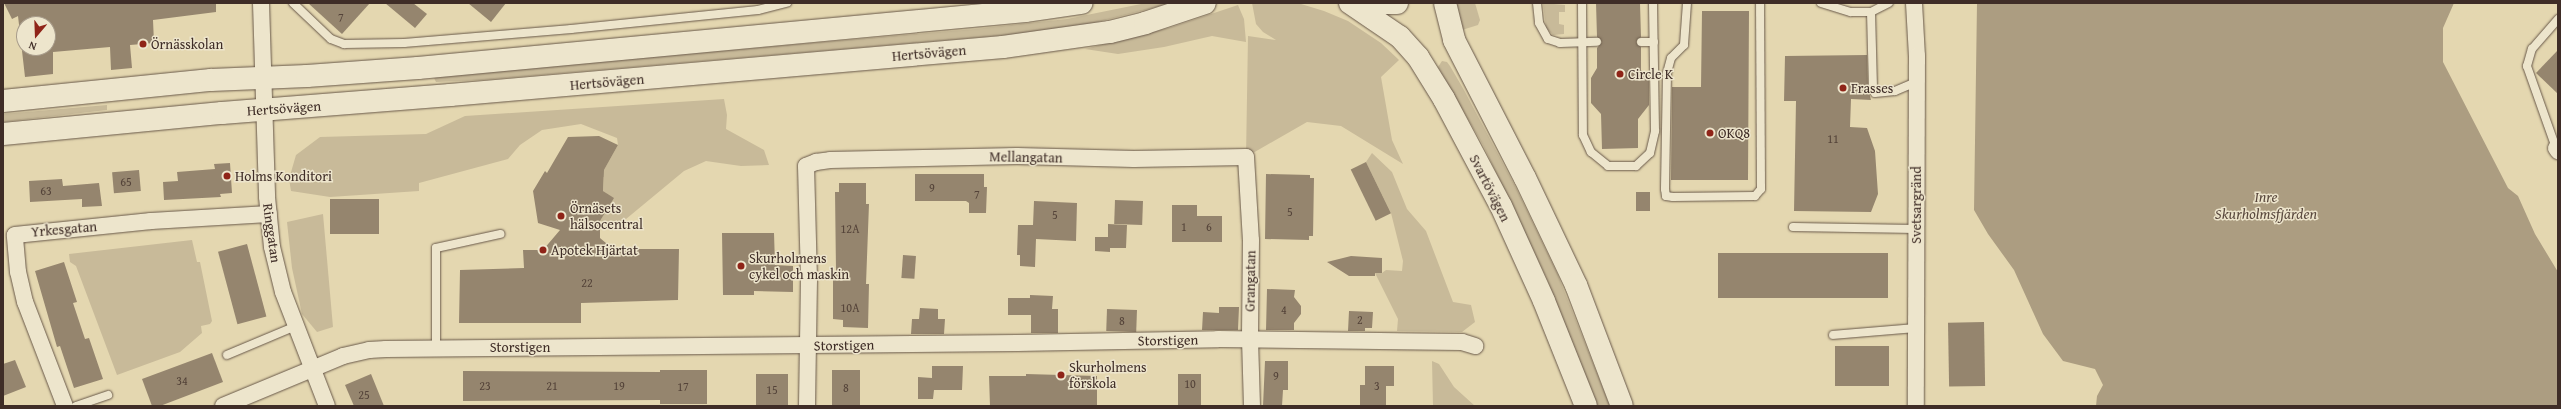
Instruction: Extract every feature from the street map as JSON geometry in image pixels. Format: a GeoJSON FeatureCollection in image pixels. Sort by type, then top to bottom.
{"type":"FeatureCollection","features":[{"type":"Feature","properties":{"kind":"main road"},"geometry":{"type":"LineString","coordinates":[[3,101],[211,80],[263,78],[450,65],[1025,11],[1081,3]]}},
{"type":"Feature","properties":{"kind":"main road","name":"Hertsövägen"},"geometry":{"type":"LineString","coordinates":[[3,134],[264,110],[654,78],[1056,41],[1145,23],[1205,3]]}},
{"type":"Feature","properties":{"kind":"main road","name":"Svartövägen"},"geometry":{"type":"LineString","coordinates":[[1350,3],[1400,38],[1418,57],[1444,99],[1501,206],[1544,301],[1586,406]]}},
{"type":"Feature","properties":{"kind":"main road"},"geometry":{"type":"LineString","coordinates":[[1360,3],[1396,3]]}},
{"type":"Feature","properties":{"kind":"main road"},"geometry":{"type":"LineString","coordinates":[[1445,3],[1454,40],[1525,178],[1576,286],[1622,406]]}},
{"type":"Feature","properties":{"kind":"street","name":"Ringgatan"},"geometry":{"type":"LineString","coordinates":[[260,3],[269,214],[276,268],[296,326],[327,406]]}},
{"type":"Feature","properties":{"kind":"street","name":"Svetsargränd"},"geometry":{"type":"LineString","coordinates":[[1914,3],[1916,82],[1916,406]]}},
{"type":"Feature","properties":{"kind":"street","name":"Mellangatan"},"geometry":{"type":"LineString","coordinates":[[807,346],[809,280],[806,166],[816,162],[830,160],[904,157],[1017,156],[1134,159],[1246,157]]}},
{"type":"Feature","properties":{"kind":"street","name":"Grangatan"},"geometry":{"type":"LineString","coordinates":[[1246,157],[1251,240],[1250,339],[1252,406]]}},
{"type":"Feature","properties":{"kind":"street","name":"Yrkesgatan"},"geometry":{"type":"LineString","coordinates":[[65,406],[25,302],[18,272],[15,235],[151,222],[269,214]]}},
{"type":"Feature","properties":{"kind":"street","name":"Storstigen"},"geometry":{"type":"LineString","coordinates":[[223,406],[312,368],[369,350],[436,348],[807,346],[1250,339],[1462,342],[1475,346]]}},
{"type":"Feature","properties":{"kind":"street"},"geometry":{"type":"LineString","coordinates":[[807,346],[807,406]]}},
{"type":"Feature","properties":{"kind":"lane"},"geometry":{"type":"LineString","coordinates":[[293,3],[331,39],[344,44],[404,43],[571,29],[758,10],[787,3]]}},
{"type":"Feature","properties":{"kind":"lane"},"geometry":{"type":"LineString","coordinates":[[1537,3],[1539,23],[1548,39],[1560,43],[1597,42]]}},
{"type":"Feature","properties":{"kind":"lane"},"geometry":{"type":"LineString","coordinates":[[1582,3],[1584,135],[1591,152],[1608,166],[1636,166],[1650,153],[1655,131],[1653,3]]}},
{"type":"Feature","properties":{"kind":"lane"},"geometry":{"type":"LineString","coordinates":[[1686,3],[1684,45],[1671,58],[1667,72],[1665,189],[1666,196],[1673,197],[1756,196],[1761,189],[1760,3]]}},
{"type":"Feature","properties":{"kind":"lane"},"geometry":{"type":"LineString","coordinates":[[1821,3],[1851,12],[1871,12],[1889,3]]}},
{"type":"Feature","properties":{"kind":"lane"},"geometry":{"type":"LineString","coordinates":[[1871,12],[1873,88],[1875,93],[1895,91],[1916,82]]}},
{"type":"Feature","properties":{"kind":"lane"},"geometry":{"type":"LineString","coordinates":[[2557,150],[2527,66],[2532,49],[2558,19]]}},
{"type":"Feature","properties":{"kind":"lane"},"geometry":{"type":"LineString","coordinates":[[1641,42],[1654,42]]}},
{"type":"Feature","properties":{"kind":"lane"},"geometry":{"type":"LineString","coordinates":[[1794,227],[1916,229]]}},
{"type":"Feature","properties":{"kind":"lane"},"geometry":{"type":"LineString","coordinates":[[436,348],[436,248],[500,234]]}},
{"type":"Feature","properties":{"kind":"lane"},"geometry":{"type":"LineString","coordinates":[[227,355],[296,326]]}},
{"type":"Feature","properties":{"kind":"lane"},"geometry":{"type":"LineString","coordinates":[[1833,334],[1915,328]]}},
{"type":"Feature","properties":{"kind":"lane"},"geometry":{"type":"LineString","coordinates":[[76,406],[108,395]]}},
{"type":"Feature","properties":{"kind":"shaded area"},"geometry":{"type":"Polygon","coordinates":[[[1146,3],[1172,3],[1078,27],[1031,33],[482,80],[436,82],[434,78],[441,75],[975,29],[1067,19],[1146,3]]]}},
{"type":"Feature","properties":{"kind":"shaded area"},"geometry":{"type":"Polygon","coordinates":[[[1252,3],[1301,4],[1324,11],[1348,21],[1381,43],[1399,60],[1381,77],[1392,140],[1403,164],[1341,126],[1307,122],[1246,157],[1248,36],[1276,40],[1263,32],[1256,24],[1252,3]]]}},
{"type":"Feature","properties":{"kind":"shaded area"},"geometry":{"type":"Polygon","coordinates":[[[1457,3],[1475,3],[1480,20],[1478,25],[1462,30],[1457,3]]]}},
{"type":"Feature","properties":{"kind":"shaded area"},"geometry":{"type":"Polygon","coordinates":[[[1543,3],[1565,5],[1565,12],[1559,12],[1559,24],[1564,25],[1564,34],[1553,35],[1546,28],[1543,3]]]}},
{"type":"Feature","properties":{"kind":"shaded area"},"geometry":{"type":"Polygon","coordinates":[[[1238,5],[1244,19],[1246,42],[1212,36],[1164,47],[1118,54],[1085,49],[1169,28],[1238,5]]]}},
{"type":"Feature","properties":{"kind":"shaded area"},"geometry":{"type":"Polygon","coordinates":[[[1442,61],[1447,62],[1464,90],[1517,190],[1557,273],[1610,406],[1598,406],[1546,277],[1483,145],[1438,67],[1442,61]]]}},
{"type":"Feature","properties":{"kind":"shaded area"},"geometry":{"type":"Polygon","coordinates":[[[724,99],[727,115],[726,129],[764,150],[769,165],[741,166],[706,161],[684,171],[620,224],[600,221],[613,198],[603,191],[604,177],[600,177],[618,145],[617,138],[581,124],[542,130],[520,145],[508,159],[419,183],[419,191],[330,197],[291,191],[289,179],[296,155],[320,137],[426,134],[465,116],[724,99]]]}},
{"type":"Feature","properties":{"kind":"shaded area"},"geometry":{"type":"Polygon","coordinates":[[[107,105],[107,110],[3,122],[3,114],[107,105]]]}},
{"type":"Feature","properties":{"kind":"shaded area"},"geometry":{"type":"Polygon","coordinates":[[[1372,153],[1392,172],[1407,209],[1426,231],[1453,302],[1471,305],[1475,322],[1462,332],[1397,331],[1398,319],[1375,273],[1382,273],[1386,270],[1402,271],[1403,261],[1391,213],[1366,162],[1372,153]]]}},
{"type":"Feature","properties":{"kind":"shaded area"},"geometry":{"type":"Polygon","coordinates":[[[323,214],[333,327],[317,332],[302,314],[292,268],[287,222],[323,214]]]}},
{"type":"Feature","properties":{"kind":"shaded area"},"geometry":{"type":"Polygon","coordinates":[[[192,240],[197,262],[200,262],[212,321],[210,324],[201,326],[202,333],[180,352],[117,375],[76,266],[70,262],[69,254],[192,240]]]}},
{"type":"Feature","properties":{"kind":"shaded area"},"geometry":{"type":"Polygon","coordinates":[[[1432,361],[1439,364],[1454,387],[1475,406],[1433,406],[1432,361]]]}},
{"type":"Feature","properties":{"kind":"water","name":"Inre Skurholmsfjärden"},"geometry":{"type":"Polygon","coordinates":[[[1977,3],[2454,3],[2443,28],[2443,62],[2508,188],[2518,196],[2535,234],[2558,272],[2558,406],[2096,406],[2097,396],[2103,385],[2095,369],[2063,361],[2043,334],[2014,270],[1988,234],[1974,210],[1977,3]]]}},
{"type":"Feature","properties":{"kind":"building"},"geometry":{"type":"Polygon","coordinates":[[[4,3],[216,3],[216,12],[153,20],[154,43],[130,45],[132,68],[111,70],[110,47],[56,52],[56,16],[16,17],[12,19],[4,3]]]}},
{"type":"Feature","properties":{"kind":"building"},"geometry":{"type":"Polygon","coordinates":[[[308,3],[370,3],[342,34],[308,3]]]}},
{"type":"Feature","properties":{"kind":"building"},"geometry":{"type":"Polygon","coordinates":[[[385,3],[413,3],[427,14],[415,28],[385,3]]]}},
{"type":"Feature","properties":{"kind":"building"},"geometry":{"type":"Polygon","coordinates":[[[468,3],[506,3],[491,22],[468,3]]]}},
{"type":"Feature","properties":{"kind":"building","name":"Circle K"},"geometry":{"type":"Polygon","coordinates":[[[1596,3],[1640,3],[1641,37],[1636,42],[1641,47],[1641,70],[1649,78],[1649,105],[1638,119],[1638,148],[1602,149],[1601,114],[1591,103],[1591,78],[1597,68],[1597,48],[1602,42],[1597,37],[1596,3]]]}},
{"type":"Feature","properties":{"kind":"building","name":"OKQ8"},"geometry":{"type":"Polygon","coordinates":[[[1702,11],[1749,11],[1748,180],[1671,180],[1672,87],[1701,87],[1702,11]]]}},
{"type":"Feature","properties":{"kind":"building"},"geometry":{"type":"Polygon","coordinates":[[[2558,50],[2558,94],[2536,73],[2558,50]]]}},
{"type":"Feature","properties":{"kind":"building"},"geometry":{"type":"Polygon","coordinates":[[[1867,55],[1868,88],[1871,100],[1851,99],[1850,127],[1867,128],[1875,151],[1878,194],[1871,212],[1794,211],[1796,101],[1784,101],[1785,56],[1867,55]]]}},
{"type":"Feature","properties":{"kind":"building"},"geometry":{"type":"Polygon","coordinates":[[[23,56],[53,56],[53,74],[25,77],[23,56]]]}},
{"type":"Feature","properties":{"kind":"building"},"geometry":{"type":"Polygon","coordinates":[[[599,136],[618,145],[604,170],[603,191],[614,198],[600,221],[600,238],[613,249],[679,249],[678,300],[581,303],[581,323],[459,323],[460,270],[524,268],[523,250],[543,250],[560,230],[538,223],[533,191],[545,171],[547,173],[568,137],[599,136]]]}},
{"type":"Feature","properties":{"kind":"building"},"geometry":{"type":"Polygon","coordinates":[[[1366,162],[1391,213],[1376,221],[1351,169],[1366,162]]]}},
{"type":"Feature","properties":{"kind":"building"},"geometry":{"type":"Polygon","coordinates":[[[230,163],[232,193],[220,194],[221,197],[164,200],[163,182],[178,181],[177,172],[215,169],[214,164],[230,163]]]}},
{"type":"Feature","properties":{"kind":"building"},"geometry":{"type":"Polygon","coordinates":[[[139,170],[141,191],[114,193],[112,172],[139,170]]]}},
{"type":"Feature","properties":{"kind":"building"},"geometry":{"type":"Polygon","coordinates":[[[915,174],[984,174],[984,187],[987,187],[986,213],[969,213],[969,203],[966,201],[915,201],[915,174]]]}},
{"type":"Feature","properties":{"kind":"building"},"geometry":{"type":"Polygon","coordinates":[[[1266,174],[1310,175],[1310,178],[1314,178],[1313,236],[1309,236],[1309,240],[1265,239],[1266,174]]]}},
{"type":"Feature","properties":{"kind":"building"},"geometry":{"type":"Polygon","coordinates":[[[62,179],[63,186],[99,183],[102,206],[82,207],[82,199],[30,202],[29,181],[62,179]]]}},
{"type":"Feature","properties":{"kind":"building"},"geometry":{"type":"Polygon","coordinates":[[[839,183],[866,183],[866,204],[869,204],[866,284],[869,284],[868,328],[843,327],[843,320],[833,319],[833,271],[836,271],[835,192],[839,192],[839,183]]]}},
{"type":"Feature","properties":{"kind":"building"},"geometry":{"type":"Polygon","coordinates":[[[1636,192],[1650,192],[1650,211],[1636,211],[1636,192]]]}},
{"type":"Feature","properties":{"kind":"building"},"geometry":{"type":"Polygon","coordinates":[[[330,199],[379,199],[379,234],[330,234],[330,199]]]}},
{"type":"Feature","properties":{"kind":"building"},"geometry":{"type":"Polygon","coordinates":[[[1115,200],[1143,201],[1142,225],[1114,224],[1115,200]]]}},
{"type":"Feature","properties":{"kind":"building"},"geometry":{"type":"Polygon","coordinates":[[[1034,201],[1077,203],[1076,241],[1036,239],[1035,267],[1020,266],[1020,255],[1017,255],[1018,225],[1033,225],[1034,201]]]}},
{"type":"Feature","properties":{"kind":"building"},"geometry":{"type":"Polygon","coordinates":[[[1172,205],[1197,205],[1197,216],[1222,216],[1222,242],[1172,242],[1172,205]]]}},
{"type":"Feature","properties":{"kind":"building"},"geometry":{"type":"Polygon","coordinates":[[[1108,224],[1127,225],[1126,248],[1110,248],[1110,252],[1095,251],[1095,237],[1108,237],[1108,224]]]}},
{"type":"Feature","properties":{"kind":"building"},"geometry":{"type":"Polygon","coordinates":[[[722,233],[774,233],[775,265],[793,266],[793,292],[754,291],[754,295],[723,295],[722,233]]]}},
{"type":"Feature","properties":{"kind":"building"},"geometry":{"type":"Polygon","coordinates":[[[247,244],[266,316],[237,324],[218,252],[247,244]]]}},
{"type":"Feature","properties":{"kind":"building"},"geometry":{"type":"Polygon","coordinates":[[[1718,253],[1888,253],[1888,298],[1718,298],[1718,253]]]}},
{"type":"Feature","properties":{"kind":"building"},"geometry":{"type":"Polygon","coordinates":[[[903,255],[916,256],[914,279],[901,278],[903,255]]]}},
{"type":"Feature","properties":{"kind":"building"},"geometry":{"type":"Polygon","coordinates":[[[1351,256],[1382,258],[1382,273],[1375,273],[1375,276],[1349,276],[1327,262],[1351,256]]]}},
{"type":"Feature","properties":{"kind":"building"},"geometry":{"type":"Polygon","coordinates":[[[64,262],[77,302],[73,303],[85,339],[89,338],[103,379],[74,388],[60,346],[57,347],[35,271],[64,262]]]}},
{"type":"Feature","properties":{"kind":"building"},"geometry":{"type":"Polygon","coordinates":[[[1267,289],[1295,290],[1294,297],[1301,306],[1301,314],[1294,323],[1294,330],[1266,330],[1267,289]]]}},
{"type":"Feature","properties":{"kind":"building"},"geometry":{"type":"Polygon","coordinates":[[[1030,295],[1053,296],[1052,309],[1058,309],[1058,333],[1031,333],[1031,315],[1008,315],[1008,298],[1030,298],[1030,295]]]}},
{"type":"Feature","properties":{"kind":"building"},"geometry":{"type":"Polygon","coordinates":[[[1219,307],[1239,307],[1238,330],[1202,330],[1203,312],[1219,313],[1219,307]]]}},
{"type":"Feature","properties":{"kind":"building"},"geometry":{"type":"Polygon","coordinates":[[[920,308],[938,309],[938,319],[945,319],[944,334],[911,334],[912,319],[919,319],[920,308]]]}},
{"type":"Feature","properties":{"kind":"building"},"geometry":{"type":"Polygon","coordinates":[[[1107,309],[1137,310],[1136,332],[1106,331],[1107,309]]]}},
{"type":"Feature","properties":{"kind":"building"},"geometry":{"type":"Polygon","coordinates":[[[1349,311],[1373,312],[1372,328],[1365,328],[1365,331],[1348,331],[1349,311]]]}},
{"type":"Feature","properties":{"kind":"building"},"geometry":{"type":"Polygon","coordinates":[[[1984,322],[1985,386],[1949,387],[1948,323],[1984,322]]]}},
{"type":"Feature","properties":{"kind":"building"},"geometry":{"type":"Polygon","coordinates":[[[1835,346],[1889,346],[1889,386],[1835,386],[1835,346]]]}},
{"type":"Feature","properties":{"kind":"building"},"geometry":{"type":"Polygon","coordinates":[[[212,353],[223,382],[160,406],[152,406],[142,379],[212,353]]]}},
{"type":"Feature","properties":{"kind":"building"},"geometry":{"type":"Polygon","coordinates":[[[15,360],[26,387],[3,396],[3,364],[15,360]]]}},
{"type":"Feature","properties":{"kind":"building"},"geometry":{"type":"Polygon","coordinates":[[[1265,361],[1288,361],[1288,390],[1283,390],[1282,406],[1263,406],[1265,361]]]}},
{"type":"Feature","properties":{"kind":"building"},"geometry":{"type":"Polygon","coordinates":[[[932,366],[963,366],[962,390],[934,390],[933,399],[918,399],[918,377],[932,378],[932,366]]]}},
{"type":"Feature","properties":{"kind":"building"},"geometry":{"type":"Polygon","coordinates":[[[1365,366],[1394,366],[1394,386],[1386,386],[1386,406],[1360,406],[1360,385],[1365,385],[1365,366]]]}},
{"type":"Feature","properties":{"kind":"building"},"geometry":{"type":"Polygon","coordinates":[[[660,370],[707,370],[707,404],[660,404],[660,400],[463,401],[463,371],[660,372],[660,370]]]}},
{"type":"Feature","properties":{"kind":"building"},"geometry":{"type":"Polygon","coordinates":[[[832,370],[860,370],[860,406],[832,406],[832,370]]]}},
{"type":"Feature","properties":{"kind":"building"},"geometry":{"type":"Polygon","coordinates":[[[371,374],[384,406],[354,406],[345,385],[371,374]]]}},
{"type":"Feature","properties":{"kind":"building"},"geometry":{"type":"Polygon","coordinates":[[[756,374],[788,374],[788,406],[756,406],[756,374]]]}},
{"type":"Feature","properties":{"kind":"building"},"geometry":{"type":"Polygon","coordinates":[[[1026,374],[1097,376],[1097,406],[990,406],[989,376],[1026,376],[1026,374]]]}},
{"type":"Feature","properties":{"kind":"building"},"geometry":{"type":"Polygon","coordinates":[[[1178,374],[1201,374],[1201,406],[1178,406],[1178,374]]]}},
{"type":"Feature","properties":{"kind":"place","name":"Örnässkolan"},"geometry":{"type":"Point","coordinates":[143,44]}},
{"type":"Feature","properties":{"kind":"place","name":"Circle K"},"geometry":{"type":"Point","coordinates":[1620,74]}},
{"type":"Feature","properties":{"kind":"place","name":"Frasses"},"geometry":{"type":"Point","coordinates":[1843,88]}},
{"type":"Feature","properties":{"kind":"place","name":"OKQ8"},"geometry":{"type":"Point","coordinates":[1710,133]}},
{"type":"Feature","properties":{"kind":"place","name":"Holms Konditori"},"geometry":{"type":"Point","coordinates":[227,176]}},
{"type":"Feature","properties":{"kind":"place","name":"Örnäsets hälsocentral"},"geometry":{"type":"Point","coordinates":[561,216]}},
{"type":"Feature","properties":{"kind":"place","name":"Apotek Hjärtat"},"geometry":{"type":"Point","coordinates":[543,250]}},
{"type":"Feature","properties":{"kind":"place","name":"Skurholmens cykel och maskin"},"geometry":{"type":"Point","coordinates":[741,266]}},
{"type":"Feature","properties":{"kind":"place","name":"Skurholmens förskola"},"geometry":{"type":"Point","coordinates":[1061,375]}}]}
